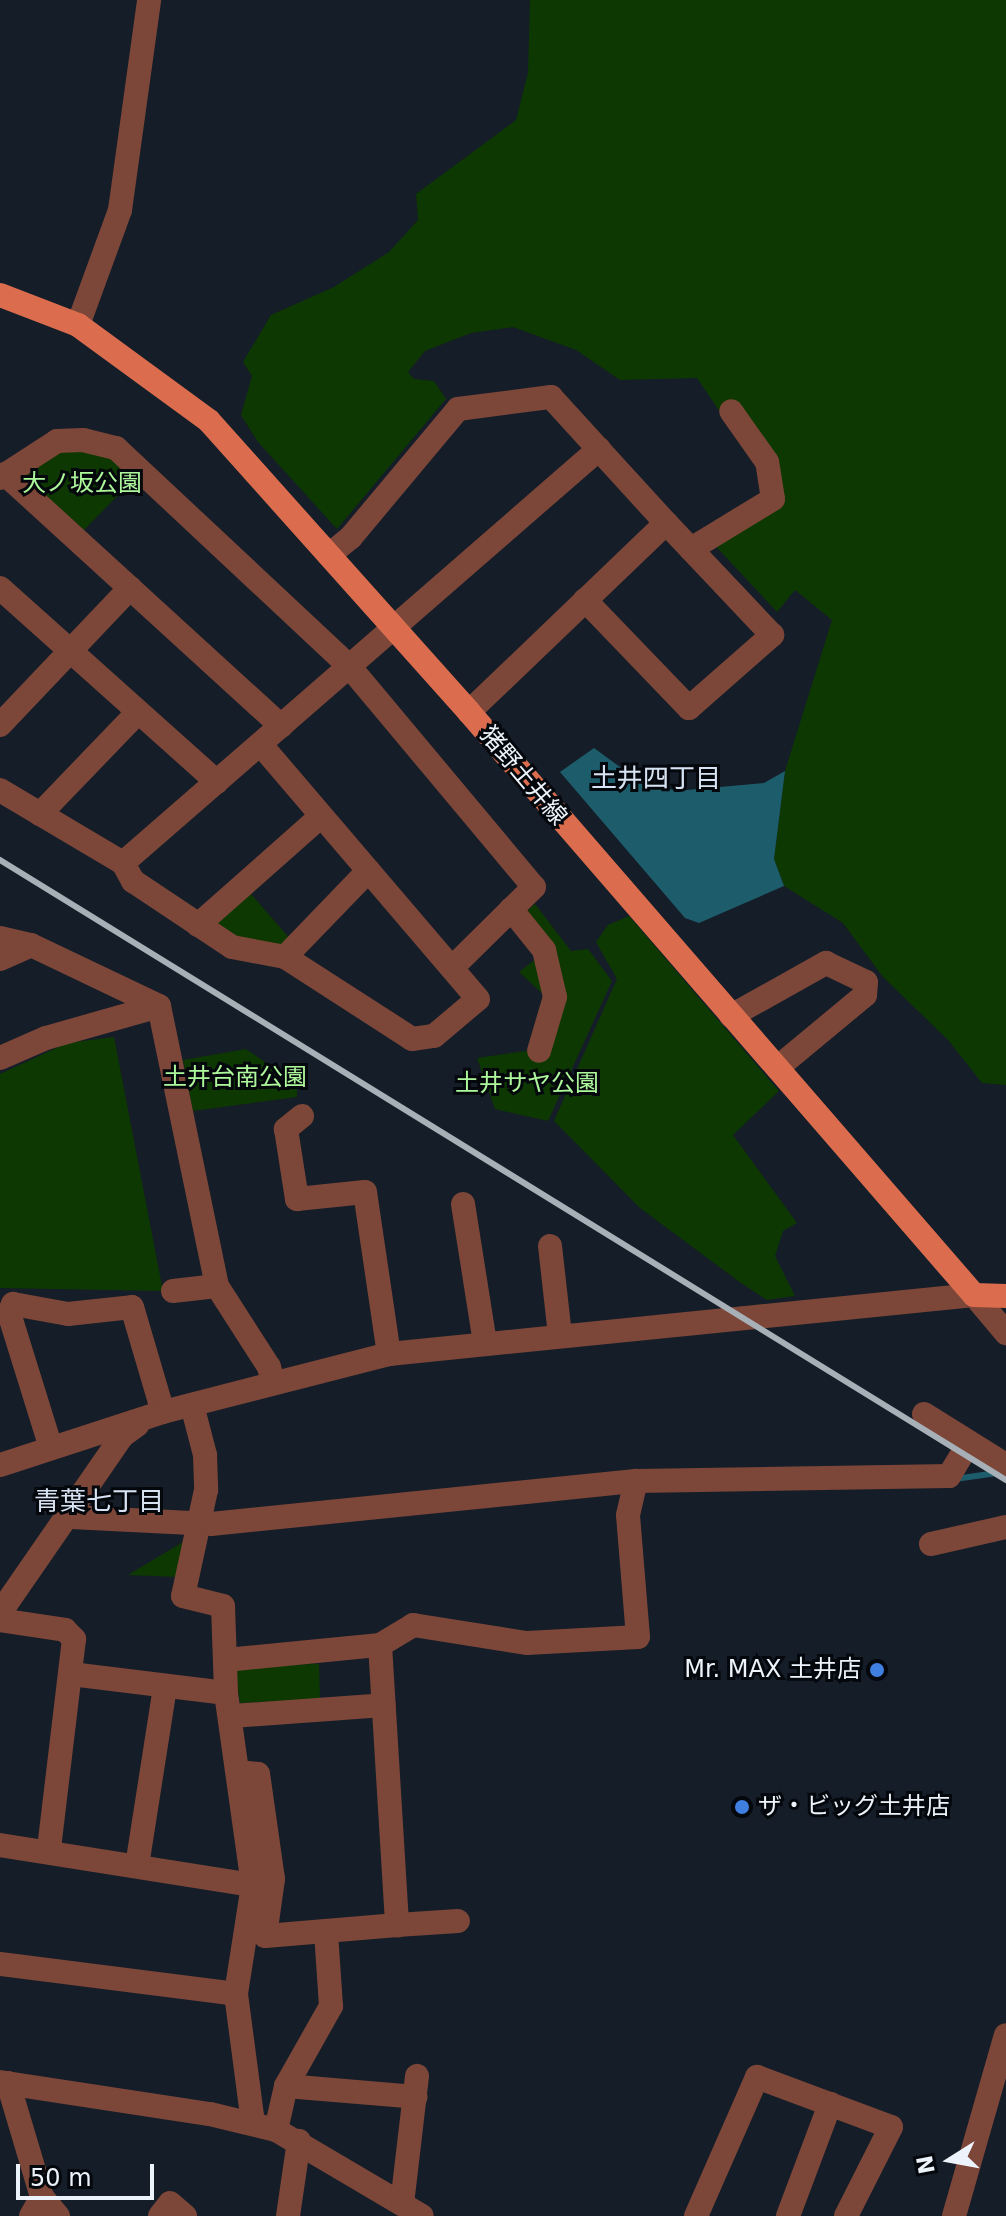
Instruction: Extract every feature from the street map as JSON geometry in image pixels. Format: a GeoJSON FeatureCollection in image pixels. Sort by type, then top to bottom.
{"type":"FeatureCollection","features":[{"type":"Feature","properties":{"kind":"main road","name":"猪野土井線"},"geometry":{"type":"LineString","coordinates":[[0,295],[78,325],[209,421],[469,712],[974,1295]]}},
{"type":"Feature","properties":{"kind":"main road"},"geometry":{"type":"LineString","coordinates":[[974,1295],[1006,1296]]}},
{"type":"Feature","properties":{"kind":"street"},"geometry":{"type":"LineString","coordinates":[[78,325],[120,210],[149,0]]}},
{"type":"Feature","properties":{"kind":"street"},"geometry":{"type":"LineString","coordinates":[[329,555],[351,537],[458,409],[551,397],[772,635],[689,708],[585,600]]}},
{"type":"Feature","properties":{"kind":"street"},"geometry":{"type":"LineString","coordinates":[[691,549],[773,499],[767,462],[731,411]]}},
{"type":"Feature","properties":{"kind":"street"},"geometry":{"type":"LineString","coordinates":[[281,726],[2,476],[57,441],[83,440],[116,448],[349,666],[534,887],[452,968]]}},
{"type":"Feature","properties":{"kind":"street"},"geometry":{"type":"LineString","coordinates":[[123,863],[599,449]]}},
{"type":"Feature","properties":{"kind":"street"},"geometry":{"type":"LineString","coordinates":[[469,712],[666,523]]}},
{"type":"Feature","properties":{"kind":"street"},"geometry":{"type":"LineString","coordinates":[[0,588],[217,782]]}},
{"type":"Feature","properties":{"kind":"street"},"geometry":{"type":"LineString","coordinates":[[0,725],[72,653],[130,588]]}},
{"type":"Feature","properties":{"kind":"street"},"geometry":{"type":"LineString","coordinates":[[40,814],[138,712]]}},
{"type":"Feature","properties":{"kind":"street"},"geometry":{"type":"LineString","coordinates":[[0,790],[123,863],[133,881],[232,947],[285,957],[412,1039],[434,1036],[478,999],[261,745]]}},
{"type":"Feature","properties":{"kind":"street"},"geometry":{"type":"LineString","coordinates":[[198,925],[321,816]]}},
{"type":"Feature","properties":{"kind":"street"},"geometry":{"type":"LineString","coordinates":[[285,957],[368,871]]}},
{"type":"Feature","properties":{"kind":"street"},"geometry":{"type":"LineString","coordinates":[[511,909],[544,950],[555,997],[539,1051]]}},
{"type":"Feature","properties":{"kind":"street"},"geometry":{"type":"LineString","coordinates":[[0,938],[31,945],[159,1006]]}},
{"type":"Feature","properties":{"kind":"street"},"geometry":{"type":"LineString","coordinates":[[0,959],[31,945]]}},
{"type":"Feature","properties":{"kind":"street"},"geometry":{"type":"LineString","coordinates":[[731,1016],[826,963],[866,982],[865,995],[777,1068]]}},
{"type":"Feature","properties":{"kind":"street"},"geometry":{"type":"LineString","coordinates":[[0,1058],[46,1038],[159,1006]]}},
{"type":"Feature","properties":{"kind":"street"},"geometry":{"type":"LineString","coordinates":[[159,1006],[217,1286],[269,1367],[273,1382]]}},
{"type":"Feature","properties":{"kind":"street"},"geometry":{"type":"LineString","coordinates":[[302,1116],[286,1129],[297,1199],[365,1192],[389,1354]]}},
{"type":"Feature","properties":{"kind":"street"},"geometry":{"type":"LineString","coordinates":[[463,1204],[485,1343]]}},
{"type":"Feature","properties":{"kind":"street"},"geometry":{"type":"LineString","coordinates":[[550,1246],[560,1335]]}},
{"type":"Feature","properties":{"kind":"street"},"geometry":{"type":"LineString","coordinates":[[173,1291],[217,1286]]}},
{"type":"Feature","properties":{"kind":"street"},"geometry":{"type":"LineString","coordinates":[[0,1465],[192,1405],[389,1354],[974,1295],[1006,1333]]}},
{"type":"Feature","properties":{"kind":"street"},"geometry":{"type":"LineString","coordinates":[[51,1448],[9,1313],[13,1304],[68,1314],[132,1307],[152,1417]]}},
{"type":"Feature","properties":{"kind":"street"},"geometry":{"type":"LineString","coordinates":[[192,1405],[205,1455],[206,1490],[183,1596],[223,1606],[229,1704],[253,1885],[236,1994],[265,2127]]}},
{"type":"Feature","properties":{"kind":"street"},"geometry":{"type":"LineString","coordinates":[[924,1414],[1003,1464]]}},
{"type":"Feature","properties":{"kind":"street"},"geometry":{"type":"LineString","coordinates":[[0,1613],[71,1517],[122,1436],[152,1417]]}},
{"type":"Feature","properties":{"kind":"street"},"geometry":{"type":"LineString","coordinates":[[71,1517],[198,1522],[636,1481],[949,1476],[969,1443]]}},
{"type":"Feature","properties":{"kind":"street"},"geometry":{"type":"LineString","coordinates":[[226,1660],[380,1645],[413,1625],[527,1643],[638,1637],[628,1515],[636,1481]]}},
{"type":"Feature","properties":{"kind":"street"},"geometry":{"type":"LineString","coordinates":[[931,1544],[1006,1527]]}},
{"type":"Feature","properties":{"kind":"street"},"geometry":{"type":"LineString","coordinates":[[0,1620],[65,1630],[74,1639],[49,1850]]}},
{"type":"Feature","properties":{"kind":"street"},"geometry":{"type":"LineString","coordinates":[[380,1645],[397,1925]]}},
{"type":"Feature","properties":{"kind":"street"},"geometry":{"type":"LineString","coordinates":[[71,1674],[165,1688],[229,1704],[384,1705]]}},
{"type":"Feature","properties":{"kind":"street"},"geometry":{"type":"LineString","coordinates":[[137,1866],[165,1688]]}},
{"type":"Feature","properties":{"kind":"street"},"geometry":{"type":"LineString","coordinates":[[240,1772],[258,1774],[273,1879],[265,1936],[458,1921]]}},
{"type":"Feature","properties":{"kind":"street"},"geometry":{"type":"LineString","coordinates":[[0,1845],[49,1850],[253,1885]]}},
{"type":"Feature","properties":{"kind":"street"},"geometry":{"type":"LineString","coordinates":[[265,2127],[331,2006],[326,1933]]}},
{"type":"Feature","properties":{"kind":"street"},"geometry":{"type":"LineString","coordinates":[[0,1964],[236,1994]]}},
{"type":"Feature","properties":{"kind":"street"},"geometry":{"type":"LineString","coordinates":[[954,2216],[1006,2035]]}},
{"type":"Feature","properties":{"kind":"street"},"geometry":{"type":"LineString","coordinates":[[696,2216],[757,2077],[891,2127],[846,2216]]}},
{"type":"Feature","properties":{"kind":"street"},"geometry":{"type":"LineString","coordinates":[[44,2210],[4,2082],[265,2127],[299,2141],[412,2210],[416,2086],[286,2086]]}},
{"type":"Feature","properties":{"kind":"street"},"geometry":{"type":"LineString","coordinates":[[788,2216],[830,2104]]}},
{"type":"Feature","properties":{"kind":"street"},"geometry":{"type":"LineString","coordinates":[[288,2216],[299,2141]]}},
{"type":"Feature","properties":{"kind":"street"},"geometry":{"type":"LineString","coordinates":[[160,2216],[170,2203],[185,2216]]}},
{"type":"Feature","properties":{"kind":"green space"},"geometry":{"type":"Polygon","coordinates":[[[530,0],[1006,0],[1006,1085],[982,1083],[948,1040],[883,977],[843,923],[784,886],[774,859],[785,771],[832,620],[795,590],[777,612],[708,538],[771,487],[697,378],[620,380],[576,350],[513,327],[471,333],[425,351],[408,372],[414,379],[434,381],[446,399],[337,529],[258,442],[241,415],[252,376],[243,362],[271,315],[334,287],[389,252],[418,220],[416,194],[516,120],[528,73],[530,0]]]}},
{"type":"Feature","properties":{"kind":"green space","name":"大ノ坂公園"},"geometry":{"type":"Polygon","coordinates":[[[87,450],[106,455],[134,479],[84,530],[25,477],[31,468],[63,451],[87,450]]]}},
{"type":"Feature","properties":{"kind":"green space"},"geometry":{"type":"Polygon","coordinates":[[[250,893],[292,941],[284,950],[236,943],[214,923],[250,893]]]}},
{"type":"Feature","properties":{"kind":"green space","name":"土井サヤ公園"},"geometry":{"type":"Polygon","coordinates":[[[535,904],[571,951],[588,949],[612,981],[548,1121],[495,1109],[477,1058],[532,1050],[545,996],[519,972],[537,958],[513,924],[535,904]]]}},
{"type":"Feature","properties":{"kind":"green space"},"geometry":{"type":"Polygon","coordinates":[[[629,916],[779,1091],[733,1135],[797,1223],[783,1231],[775,1256],[795,1296],[767,1300],[741,1283],[640,1208],[554,1121],[617,979],[596,942],[608,925],[629,916]]]}},
{"type":"Feature","properties":{"kind":"green space"},"geometry":{"type":"Polygon","coordinates":[[[114,1037],[163,1291],[0,1288],[0,1074],[67,1043],[114,1037]]]}},
{"type":"Feature","properties":{"kind":"green space","name":"土井台南公園"},"geometry":{"type":"Polygon","coordinates":[[[246,1049],[297,1084],[297,1097],[193,1111],[183,1060],[246,1049]]]}},
{"type":"Feature","properties":{"kind":"green space"},"geometry":{"type":"Polygon","coordinates":[[[183,1542],[178,1577],[128,1575],[183,1542]]]}},
{"type":"Feature","properties":{"kind":"green space"},"geometry":{"type":"Polygon","coordinates":[[[319,1664],[320,1699],[240,1703],[235,1666],[319,1664]]]}},
{"type":"Feature","properties":{"kind":"water"},"geometry":{"type":"Polygon","coordinates":[[[594,748],[635,778],[676,791],[764,783],[785,771],[774,859],[784,886],[699,923],[685,918],[560,772],[594,748]]]}},
{"type":"Feature","properties":{"kind":"waterway"},"geometry":{"type":"LineString","coordinates":[[955,1479],[1003,1472]]}},
{"type":"Feature","properties":{"kind":"railway"},"geometry":{"type":"LineString","coordinates":[[0,860],[1006,1480]]}},
{"type":"Feature","properties":{"kind":"place","name":"Mr. MAX 土井店"},"geometry":{"type":"Point","coordinates":[877,1670]}},
{"type":"Feature","properties":{"kind":"place","name":"ザ・ビッグ土井店"},"geometry":{"type":"Point","coordinates":[742,1807]}},
{"type":"Feature","properties":{"kind":"district","name":"土井四丁目"},"geometry":{"type":"Point","coordinates":[656,779]}},
{"type":"Feature","properties":{"kind":"district","name":"青葉七丁目"},"geometry":{"type":"Point","coordinates":[99,1502]}}]}
